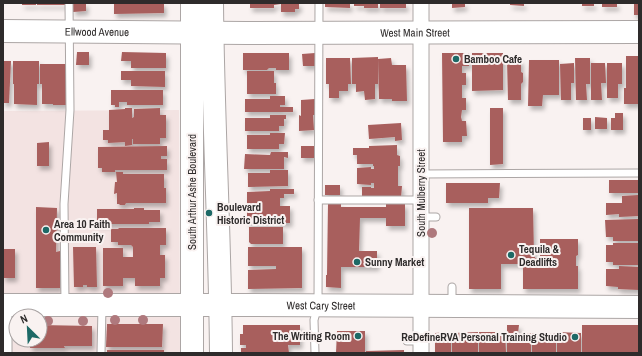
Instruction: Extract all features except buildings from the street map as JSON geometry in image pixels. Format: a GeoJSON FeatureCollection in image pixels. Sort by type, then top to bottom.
{"type":"FeatureCollection","features":[{"type":"Feature","properties":{"kind":"main road"},"geometry":{"type":"LineString","coordinates":[[192,3],[202,32],[220,305],[221,353]]}},
{"type":"Feature","properties":{"kind":"main road"},"geometry":{"type":"LineString","coordinates":[[202,32],[212,3]]}},
{"type":"Feature","properties":{"kind":"main road","name":"Ellwood Avenue"},"geometry":{"type":"LineString","coordinates":[[3,31],[202,32]]}},
{"type":"Feature","properties":{"kind":"main road","name":"West Main Street"},"geometry":{"type":"LineString","coordinates":[[202,32],[639,32]]}},
{"type":"Feature","properties":{"kind":"main road","name":"South Arthur Ashe Boulevard"},"geometry":{"type":"LineString","coordinates":[[192,353],[192,305],[202,32]]}},
{"type":"Feature","properties":{"kind":"main road","name":"West Cary Street"},"geometry":{"type":"LineString","coordinates":[[4,305],[421,306],[452,297],[639,307]]}},
{"type":"Feature","properties":{"kind":"street","name":"South Mulberry Street"},"geometry":{"type":"LineString","coordinates":[[416,345],[429,217],[421,200],[421,3]]}},
{"type":"Feature","properties":{"kind":"street"},"geometry":{"type":"LineString","coordinates":[[4,305],[4,353]]}},
{"type":"Feature","properties":{"kind":"lane"},"geometry":{"type":"LineString","coordinates":[[65,305],[64,204],[70,110],[69,3]]}},
{"type":"Feature","properties":{"kind":"lane"},"geometry":{"type":"LineString","coordinates":[[315,353],[314,320],[318,306],[319,3]]}},
{"type":"Feature","properties":{"kind":"lane"},"geometry":{"type":"LineString","coordinates":[[421,174],[639,174]]}},
{"type":"Feature","properties":{"kind":"lane"},"geometry":{"type":"LineString","coordinates":[[318,200],[421,200]]}},
{"type":"Feature","properties":{"kind":"lane"},"geometry":{"type":"LineString","coordinates":[[101,353],[102,305]]}},
{"type":"Feature","properties":{"kind":"shaded area"},"geometry":{"type":"Polygon","coordinates":[[[179,110],[180,353],[3,353],[3,111],[179,110]]]}},
{"type":"Feature","properties":{"kind":"place","name":"Bamboo Cafe"},"geometry":{"type":"Point","coordinates":[456,59]}},
{"type":"Feature","properties":{"kind":"place","name":"Boulevard Historic District"},"geometry":{"type":"Point","coordinates":[209,213]}},
{"type":"Feature","properties":{"kind":"place","name":"Area 10 Faith Community"},"geometry":{"type":"Point","coordinates":[46,230]}},
{"type":"Feature","properties":{"kind":"place","name":"Tequila & Deadlifts"},"geometry":{"type":"Point","coordinates":[511,255]}},
{"type":"Feature","properties":{"kind":"place","name":"Sunny Market"},"geometry":{"type":"Point","coordinates":[357,262]}},
{"type":"Feature","properties":{"kind":"place","name":"The Writing Room"},"geometry":{"type":"Point","coordinates":[358,336]}},
{"type":"Feature","properties":{"kind":"place","name":"ReDefineRVA Personal Training Studio"},"geometry":{"type":"Point","coordinates":[575,337]}}]}
